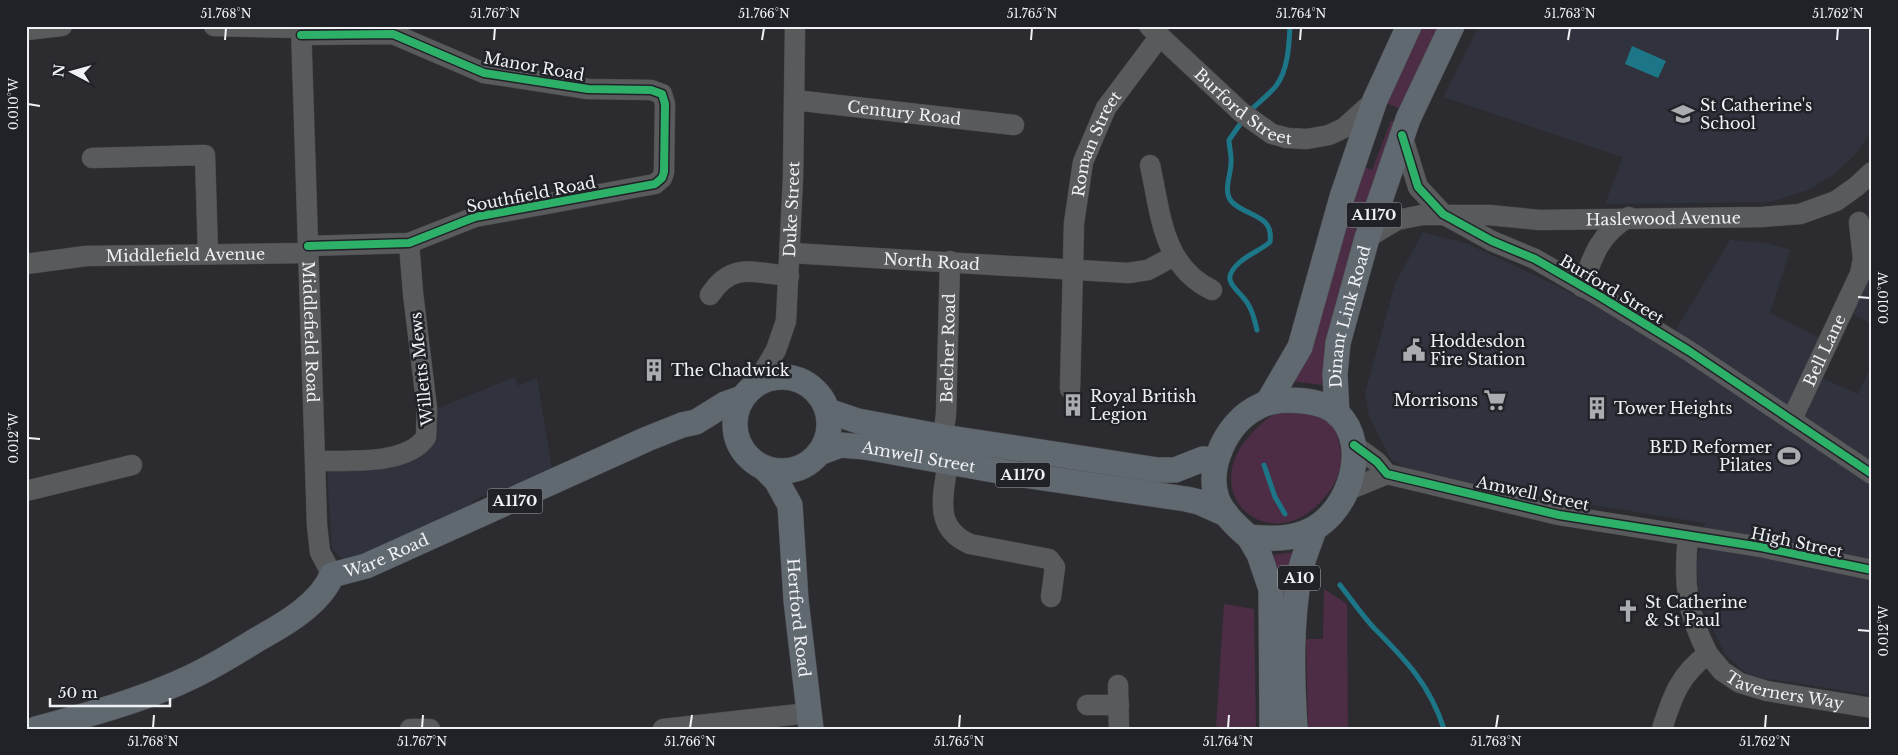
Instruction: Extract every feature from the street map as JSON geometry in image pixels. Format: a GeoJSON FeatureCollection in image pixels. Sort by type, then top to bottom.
{"type":"FeatureCollection","features":[{"type":"Feature","properties":{"kind":"main road","name":"A1170"},"geometry":{"type":"LineString","coordinates":[[1268,402],[1300,346],[1334,221],[1375,100],[1409,26]]}},
{"type":"Feature","properties":{"kind":"main road","name":"Dinant Link Road"},"geometry":{"type":"LineString","coordinates":[[1337,414],[1335,374],[1338,343],[1367,238],[1402,135],[1452,26]]}},
{"type":"Feature","properties":{"kind":"main road"},"geometry":{"type":"LineString","coordinates":[[783,376],[804,382],[814,388],[828,412],[829,432],[816,457],[798,469],[786,471],[763,467],[745,453],[739,443],[736,413],[749,391],[765,379],[783,376]]}},
{"type":"Feature","properties":{"kind":"main road","name":"Ware Road"},"geometry":{"type":"LineString","coordinates":[[36,729],[88,722],[176,684],[245,648],[281,625],[311,602],[327,586],[332,575],[366,566],[647,439],[682,425],[696,422],[749,391]]}},
{"type":"Feature","properties":{"kind":"main road"},"geometry":{"type":"LineString","coordinates":[[1304,401],[1325,407],[1337,414],[1345,424],[1354,445],[1353,467],[1348,490],[1341,501],[1314,529],[1299,535],[1249,537],[1226,514],[1218,500],[1214,485],[1215,460],[1222,443],[1243,418],[1256,407],[1268,402],[1304,401]]}},
{"type":"Feature","properties":{"kind":"main road","name":"Amwell Street"},"geometry":{"type":"LineString","coordinates":[[828,412],[858,421],[943,437],[1158,470],[1175,470],[1203,459],[1215,460]]}},
{"type":"Feature","properties":{"kind":"main road"},"geometry":{"type":"LineString","coordinates":[[696,422],[724,439],[739,443]]}},
{"type":"Feature","properties":{"kind":"main road","name":"Amwell Street"},"geometry":{"type":"LineString","coordinates":[[816,457],[840,445],[854,445],[948,462],[1186,499],[1199,502],[1226,514]]}},
{"type":"Feature","properties":{"kind":"main road","name":"Hertford Road"},"geometry":{"type":"LineString","coordinates":[[790,505],[816,457]]}},
{"type":"Feature","properties":{"kind":"main road","name":"Hertford Road"},"geometry":{"type":"LineString","coordinates":[[763,467],[776,480],[790,505],[796,600],[809,721]]}},
{"type":"Feature","properties":{"kind":"main road","name":"A10"},"geometry":{"type":"LineString","coordinates":[[1295,729],[1293,648],[1297,592],[1300,570],[1314,529]]}},
{"type":"Feature","properties":{"kind":"main road","name":"A10"},"geometry":{"type":"LineString","coordinates":[[1249,537],[1259,554],[1270,589],[1272,729]]}},
{"type":"Feature","properties":{"kind":"street"},"geometry":{"type":"LineString","coordinates":[[26,30],[62,26]]}},
{"type":"Feature","properties":{"kind":"street","name":"Manor Road"},"geometry":{"type":"LineString","coordinates":[[214,26],[393,34],[465,66],[497,76],[588,89],[650,90]]}},
{"type":"Feature","properties":{"kind":"street","name":"Duke Street"},"geometry":{"type":"LineString","coordinates":[[749,391],[781,340],[786,321],[790,253],[795,26]]}},
{"type":"Feature","properties":{"kind":"street","name":"Middlefield Road"},"geometry":{"type":"LineString","coordinates":[[301,30],[315,461],[320,552],[332,575]]}},
{"type":"Feature","properties":{"kind":"street","name":"Burford Street"},"geometry":{"type":"LineString","coordinates":[[1154,31],[1241,112],[1262,129],[1287,138],[1307,139],[1329,135],[1344,128],[1375,100]]}},
{"type":"Feature","properties":{"kind":"street","name":"Roman Street"},"geometry":{"type":"LineString","coordinates":[[1070,389],[1076,197],[1087,149],[1113,96],[1154,31]]}},
{"type":"Feature","properties":{"kind":"street","name":"Southfield Road"},"geometry":{"type":"LineString","coordinates":[[308,249],[409,243],[475,217],[634,189],[659,182],[665,167],[665,104],[662,94],[650,90]]}},
{"type":"Feature","properties":{"kind":"street","name":"Century Road"},"geometry":{"type":"LineString","coordinates":[[794,100],[1014,125]]}},
{"type":"Feature","properties":{"kind":"street","name":"Burford Street"},"geometry":{"type":"LineString","coordinates":[[1402,135],[1418,187],[1444,214],[1492,241],[1535,259],[1689,351],[1872,474]]}},
{"type":"Feature","properties":{"kind":"street"},"geometry":{"type":"LineString","coordinates":[[92,158],[205,155],[208,254]]}},
{"type":"Feature","properties":{"kind":"street"},"geometry":{"type":"LineString","coordinates":[[1150,165],[1166,235],[1174,256],[1191,277],[1212,290]]}},
{"type":"Feature","properties":{"kind":"street","name":"Haslewood Avenue"},"geometry":{"type":"LineString","coordinates":[[1444,214],[1489,214],[1540,220],[1629,217],[1762,217],[1800,214],[1836,201],[1872,172]]}},
{"type":"Feature","properties":{"kind":"street"},"geometry":{"type":"LineString","coordinates":[[1367,238],[1397,220],[1409,216],[1444,214]]}},
{"type":"Feature","properties":{"kind":"street"},"geometry":{"type":"LineString","coordinates":[[1582,287],[1592,256],[1603,238],[1611,228],[1629,217]]}},
{"type":"Feature","properties":{"kind":"street","name":"Bell Lane"},"geometry":{"type":"LineString","coordinates":[[1792,419],[1860,274],[1863,259],[1859,222]]}},
{"type":"Feature","properties":{"kind":"street","name":"Willetts Mews"},"geometry":{"type":"LineString","coordinates":[[315,461],[375,459],[393,456],[414,448],[426,437],[427,409],[409,243]]}},
{"type":"Feature","properties":{"kind":"street","name":"Middlefield Avenue"},"geometry":{"type":"LineString","coordinates":[[26,264],[62,257],[208,254],[308,249]]}},
{"type":"Feature","properties":{"kind":"street","name":"North Road"},"geometry":{"type":"LineString","coordinates":[[790,253],[1139,272],[1157,266],[1174,256]]}},
{"type":"Feature","properties":{"kind":"street","name":"Belcher Road"},"geometry":{"type":"LineString","coordinates":[[943,437],[946,414],[950,261]]}},
{"type":"Feature","properties":{"kind":"street"},"geometry":{"type":"LineString","coordinates":[[710,295],[722,279],[737,272],[789,276]]}},
{"type":"Feature","properties":{"kind":"street"},"geometry":{"type":"LineString","coordinates":[[1348,490],[1388,474],[1377,462],[1354,445]]}},
{"type":"Feature","properties":{"kind":"street"},"geometry":{"type":"LineString","coordinates":[[948,462],[942,500],[949,531],[970,544],[1049,559],[1054,567],[1051,597]]}},
{"type":"Feature","properties":{"kind":"street"},"geometry":{"type":"LineString","coordinates":[[26,492],[132,465]]}},
{"type":"Feature","properties":{"kind":"street","name":"Amwell Street"},"geometry":{"type":"LineString","coordinates":[[1388,474],[1558,515],[1646,528],[1688,537],[1717,540]]}},
{"type":"Feature","properties":{"kind":"street","name":"Taverners Way"},"geometry":{"type":"LineString","coordinates":[[1688,537],[1685,573],[1686,593],[1695,627],[1708,654],[1722,671],[1740,683],[1767,691],[1872,708]]}},
{"type":"Feature","properties":{"kind":"street","name":"High Street"},"geometry":{"type":"LineString","coordinates":[[1717,540],[1872,570]]}},
{"type":"Feature","properties":{"kind":"street"},"geometry":{"type":"LineString","coordinates":[[1662,729],[1681,680],[1693,666],[1708,654]]}},
{"type":"Feature","properties":{"kind":"street"},"geometry":{"type":"LineString","coordinates":[[1087,705],[1119,695],[1119,729]]}},
{"type":"Feature","properties":{"kind":"street"},"geometry":{"type":"LineString","coordinates":[[663,729],[809,721]]}},
{"type":"Feature","properties":{"kind":"street"},"geometry":{"type":"LineString","coordinates":[[410,729],[429,729]]}},
{"type":"Feature","properties":{"kind":"shaded area"},"geometry":{"type":"Polygon","coordinates":[[[1420,26],[1440,26],[1401,109],[1386,103],[1420,26]]]}},
{"type":"Feature","properties":{"kind":"shaded area","name":"St Catherine's School"},"geometry":{"type":"Polygon","coordinates":[[[1479,26],[1872,26],[1872,131],[1852,158],[1834,174],[1808,190],[1770,202],[1605,204],[1623,157],[1443,97],[1479,26]]]}},
{"type":"Feature","properties":{"kind":"shaded area"},"geometry":{"type":"Polygon","coordinates":[[[1391,121],[1396,122],[1325,351],[1323,385],[1291,381],[1362,166],[1372,170],[1391,121]]]}},
{"type":"Feature","properties":{"kind":"shaded area"},"geometry":{"type":"Polygon","coordinates":[[[1423,232],[1468,244],[1557,286],[1638,328],[1675,331],[1730,240],[1766,243],[1790,250],[1770,313],[1823,339],[1808,372],[1858,394],[1872,365],[1872,695],[1750,676],[1725,655],[1700,600],[1696,566],[1705,523],[1427,479],[1391,460],[1369,416],[1365,393],[1395,284],[1423,232]]]}},
{"type":"Feature","properties":{"kind":"shaded area"},"geometry":{"type":"Polygon","coordinates":[[[1872,256],[1872,325],[1849,311],[1872,256]]]}},
{"type":"Feature","properties":{"kind":"shaded area"},"geometry":{"type":"Polygon","coordinates":[[[515,377],[518,386],[537,378],[552,470],[475,499],[468,506],[369,558],[344,560],[332,549],[327,466],[403,457],[431,411],[515,377]]]}},
{"type":"Feature","properties":{"kind":"shaded area"},"geometry":{"type":"Polygon","coordinates":[[[1291,408],[1331,421],[1340,448],[1341,457],[1338,475],[1329,492],[1308,513],[1286,522],[1265,522],[1248,514],[1236,499],[1231,479],[1235,457],[1251,434],[1260,425],[1274,415],[1291,408]]]}},
{"type":"Feature","properties":{"kind":"shaded area"},"geometry":{"type":"Polygon","coordinates":[[[1296,552],[1285,623],[1272,555],[1296,552]]]}},
{"type":"Feature","properties":{"kind":"shaded area"},"geometry":{"type":"Polygon","coordinates":[[[1324,589],[1347,604],[1348,729],[1308,729],[1306,639],[1323,639],[1324,589]]]}},
{"type":"Feature","properties":{"kind":"shaded area"},"geometry":{"type":"Polygon","coordinates":[[[1224,604],[1254,609],[1256,729],[1216,729],[1224,604]]]}},
{"type":"Feature","properties":{"kind":"water"},"geometry":{"type":"Polygon","coordinates":[[[1632,46],[1666,61],[1658,78],[1625,64],[1632,46]]]}},
{"type":"Feature","properties":{"kind":"waterway"},"geometry":{"type":"LineString","coordinates":[[1248,113],[1273,90],[1280,80],[1287,58],[1290,26]]}},
{"type":"Feature","properties":{"kind":"waterway"},"geometry":{"type":"LineString","coordinates":[[1243,120],[1229,140],[1231,160],[1228,182],[1229,197],[1237,206],[1257,217],[1268,226],[1270,242],[1240,262],[1233,269],[1230,280],[1250,307],[1257,330]]}},
{"type":"Feature","properties":{"kind":"waterway"},"geometry":{"type":"LineString","coordinates":[[1264,465],[1275,497],[1285,514]]}},
{"type":"Feature","properties":{"kind":"waterway"},"geometry":{"type":"LineString","coordinates":[[1340,585],[1370,623],[1416,674],[1432,699],[1444,729]]}},
{"type":"Feature","properties":{"kind":"cycle path"},"geometry":{"type":"LineString","coordinates":[[301,35],[393,34],[484,73],[588,89],[651,90],[662,94],[665,104],[664,172],[662,178],[655,184],[475,217],[409,243],[308,246]]}},
{"type":"Feature","properties":{"kind":"cycle path"},"geometry":{"type":"LineString","coordinates":[[1402,135],[1418,187],[1443,214],[1492,241],[1535,259],[1601,297],[1689,351],[1872,474]]}},
{"type":"Feature","properties":{"kind":"cycle path"},"geometry":{"type":"LineString","coordinates":[[1354,445],[1377,462],[1387,474],[1559,515],[1761,547],[1872,570]]}},
{"type":"Feature","properties":{"kind":"place","name":"St Catherine's School"},"geometry":{"type":"Point","coordinates":[1683,114]}},
{"type":"Feature","properties":{"kind":"place","name":"Hoddesdon Fire Station"},"geometry":{"type":"Point","coordinates":[1414,350]}},
{"type":"Feature","properties":{"kind":"place","name":"The Chadwick"},"geometry":{"type":"Point","coordinates":[654,370]}},
{"type":"Feature","properties":{"kind":"place","name":"Morrisons"},"geometry":{"type":"Point","coordinates":[1495,400]}},
{"type":"Feature","properties":{"kind":"place","name":"Royal British Legion"},"geometry":{"type":"Point","coordinates":[1073,405]}},
{"type":"Feature","properties":{"kind":"place","name":"Tower Heights"},"geometry":{"type":"Point","coordinates":[1597,408]}},
{"type":"Feature","properties":{"kind":"place","name":"BED Reformer Pilates"},"geometry":{"type":"Point","coordinates":[1789,456]}},
{"type":"Feature","properties":{"kind":"place","name":"St Catherine & St Paul"},"geometry":{"type":"Point","coordinates":[1628,611]}}]}
